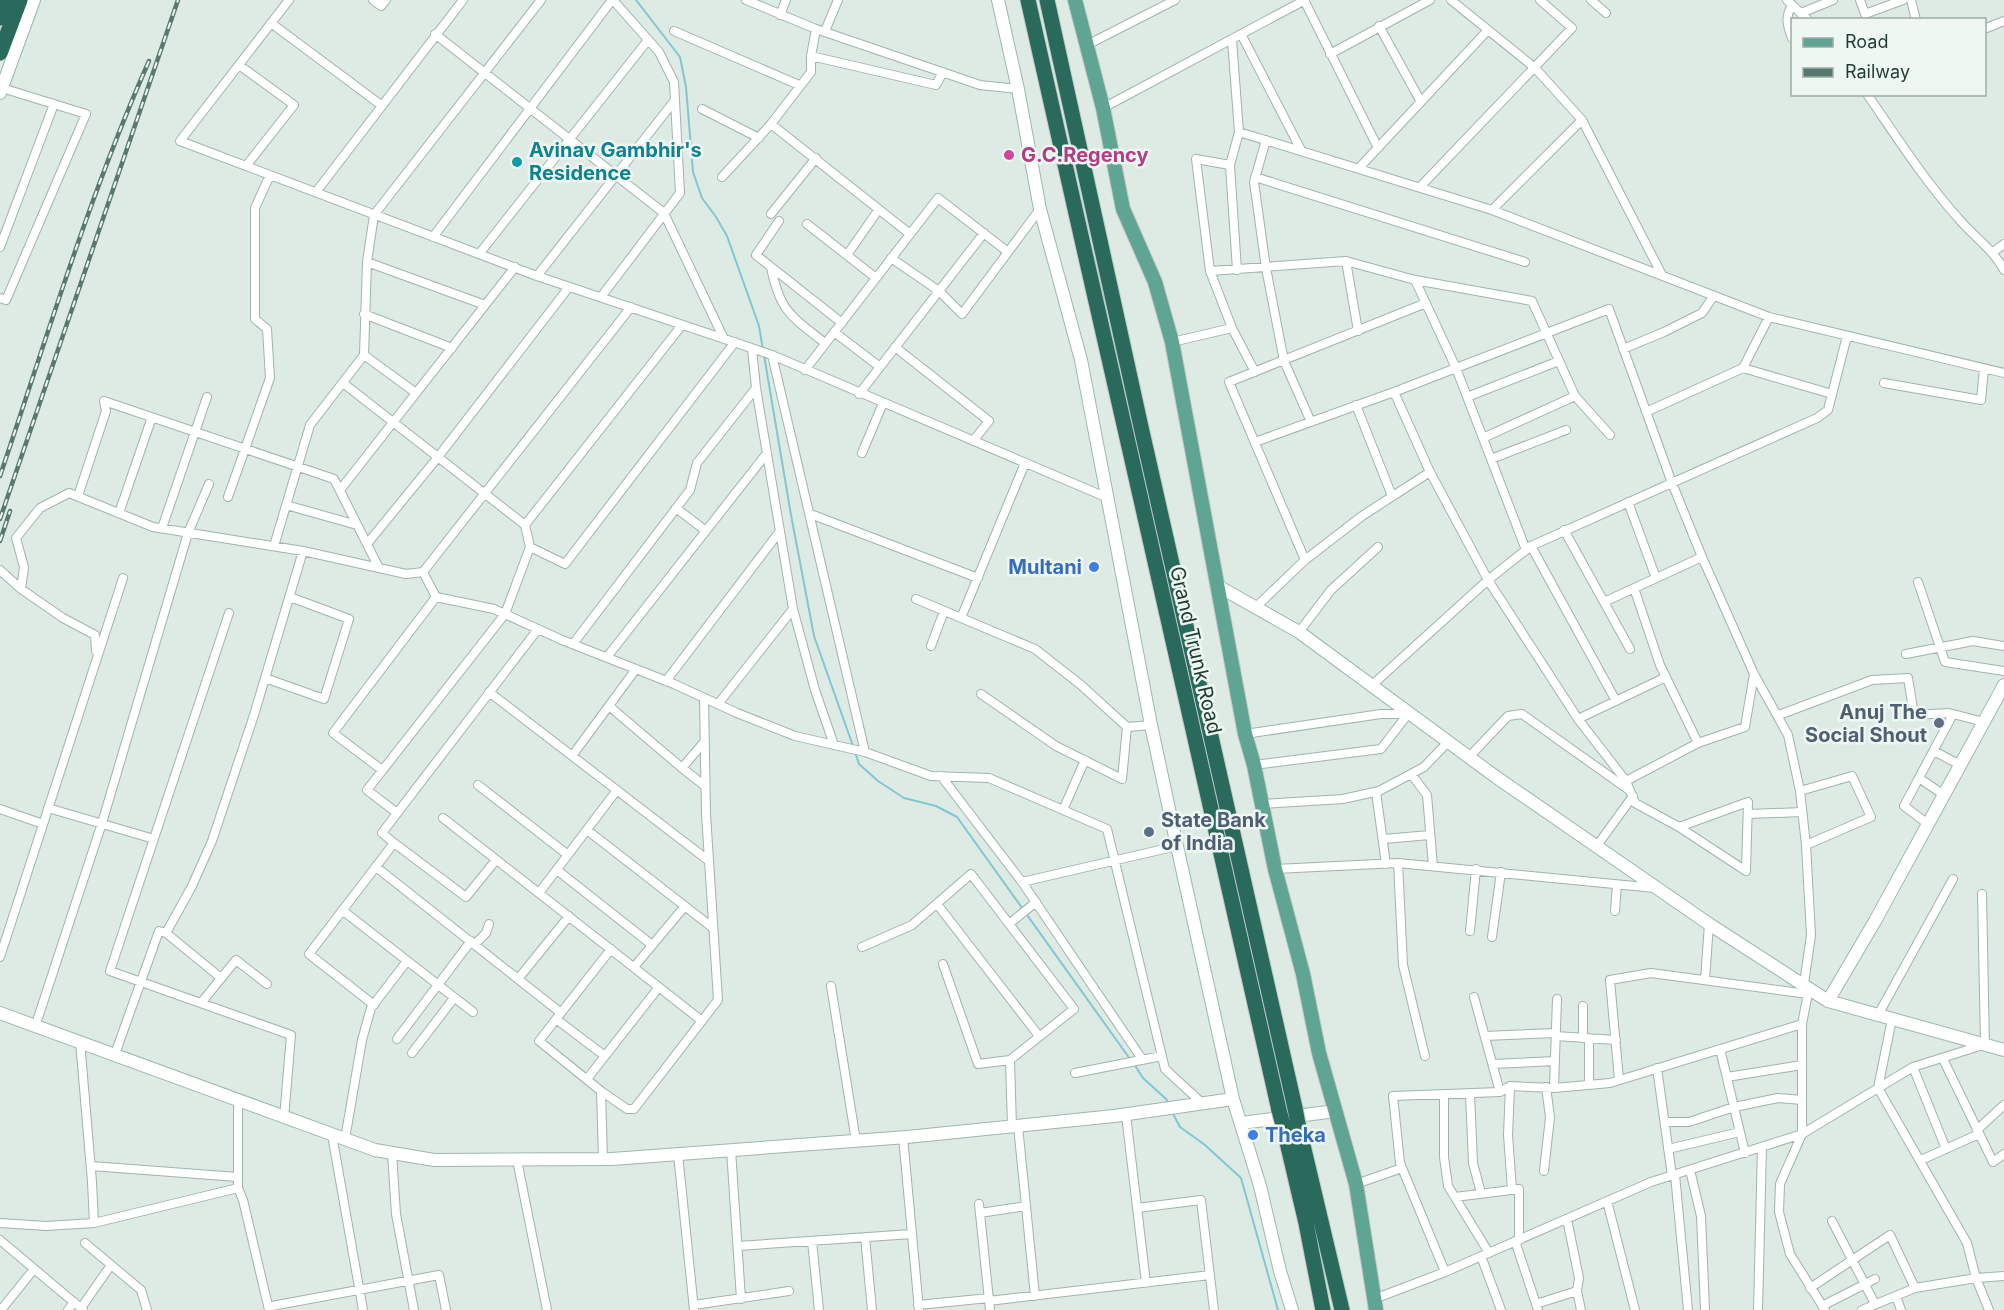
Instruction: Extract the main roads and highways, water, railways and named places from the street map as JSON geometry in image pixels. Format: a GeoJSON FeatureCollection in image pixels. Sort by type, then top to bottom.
{"type":"FeatureCollection","features":[{"type":"Feature","properties":{"kind":"highway"},"geometry":{"type":"LineString","coordinates":[[0,18],[7,0]]}},
{"type":"Feature","properties":{"kind":"highway"},"geometry":{"type":"LineString","coordinates":[[0,53],[20,0]]}},
{"type":"Feature","properties":{"kind":"highway","name":"Grand Trunk Road"},"geometry":{"type":"LineString","coordinates":[[1028,0],[1216,837],[1342,1310]]}},
{"type":"Feature","properties":{"kind":"highway","name":"Grand Trunk Road"},"geometry":{"type":"LineString","coordinates":[[1047,0],[1289,1117],[1306,1224],[1323,1310]]}},
{"type":"Feature","properties":{"kind":"main road"},"geometry":{"type":"LineString","coordinates":[[1075,0],[1103,108],[1123,209],[1155,282],[1172,342],[1245,734],[1254,765],[1275,869],[1304,974],[1319,1053],[1356,1184],[1375,1305]]}},
{"type":"Feature","properties":{"kind":"waterway"},"geometry":{"type":"LineString","coordinates":[[636,0],[680,57],[686,87],[693,172],[702,198],[727,236],[759,326],[763,350]]}},
{"type":"Feature","properties":{"kind":"waterway"},"geometry":{"type":"LineString","coordinates":[[764,355],[814,636],[853,746]]}},
{"type":"Feature","properties":{"kind":"waterway"},"geometry":{"type":"LineString","coordinates":[[855,752],[859,764],[878,781],[904,798],[936,806],[957,817],[1130,1059]]}},
{"type":"Feature","properties":{"kind":"waterway"},"geometry":{"type":"LineString","coordinates":[[1134,1064],[1143,1078],[1169,1104]]}},
{"type":"Feature","properties":{"kind":"waterway"},"geometry":{"type":"LineString","coordinates":[[1172,1112],[1180,1127],[1205,1145],[1241,1178],[1278,1310]]}},
{"type":"Feature","properties":{"kind":"railway"},"geometry":{"type":"LineString","coordinates":[[0,519],[178,0]]}},
{"type":"Feature","properties":{"kind":"railway"},"geometry":{"type":"LineString","coordinates":[[0,476],[88,215],[149,61]]}},
{"type":"Feature","properties":{"kind":"railway"},"geometry":{"type":"LineString","coordinates":[[0,541],[10,511]]}},
{"type":"Feature","properties":{"kind":"place","name":"G.C.Regency"},"geometry":{"type":"Point","coordinates":[1009,155]}},
{"type":"Feature","properties":{"kind":"place","name":"Avinav Gambhir's Residence"},"geometry":{"type":"Point","coordinates":[517,162]}},
{"type":"Feature","properties":{"kind":"place","name":"Multani"},"geometry":{"type":"Point","coordinates":[1094,567]}},
{"type":"Feature","properties":{"kind":"place","name":"Anuj The Social Shout"},"geometry":{"type":"Point","coordinates":[1939,723]}},
{"type":"Feature","properties":{"kind":"place","name":"State Bank of India"},"geometry":{"type":"Point","coordinates":[1149,832]}},
{"type":"Feature","properties":{"kind":"place","name":"Theka"},"geometry":{"type":"Point","coordinates":[1253,1135]}}]}
